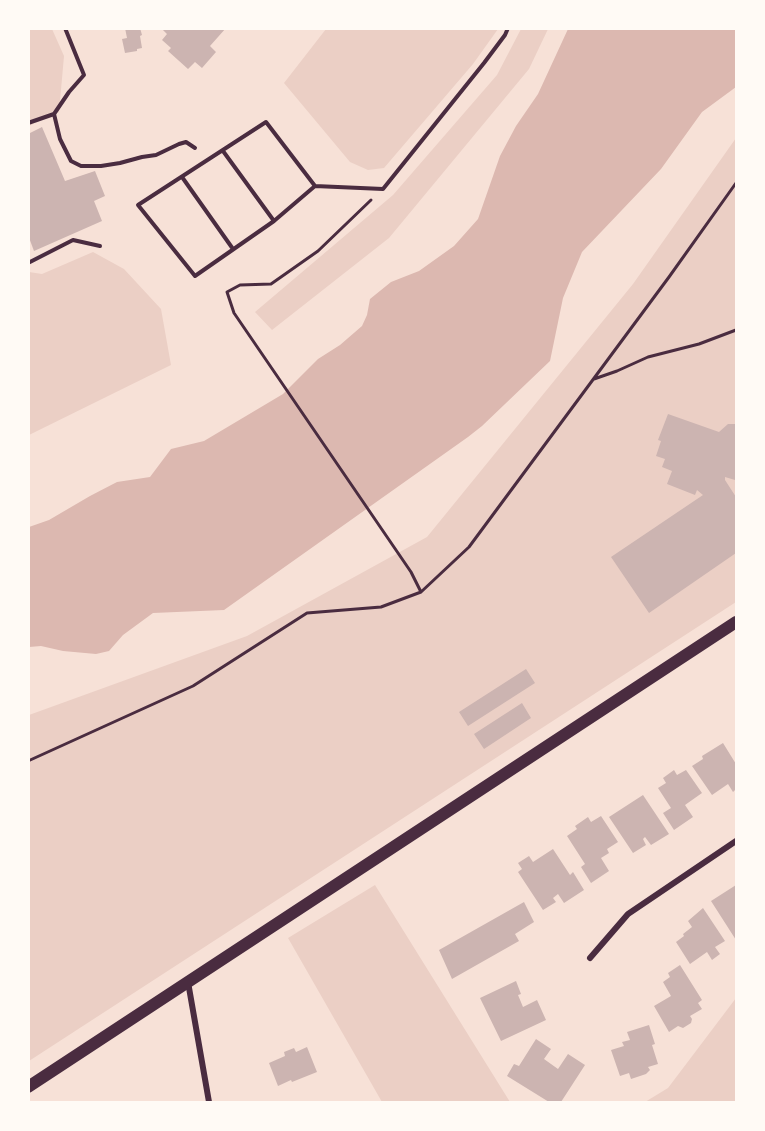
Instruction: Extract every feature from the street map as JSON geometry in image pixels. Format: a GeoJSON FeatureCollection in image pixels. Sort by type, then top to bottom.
{"type":"FeatureCollection","features":[{"type":"Feature","properties":{"kind":"main road"},"geometry":{"type":"LineString","coordinates":[[28,1086],[736,622]]}},
{"type":"Feature","properties":{"kind":"street"},"geometry":{"type":"LineString","coordinates":[[590,958],[628,914],[736,841]]}},
{"type":"Feature","properties":{"kind":"street"},"geometry":{"type":"LineString","coordinates":[[188,982],[209,1102]]}},
{"type":"Feature","properties":{"kind":"lane"},"geometry":{"type":"LineString","coordinates":[[28,123],[54,114],[84,75],[65,28]]}},
{"type":"Feature","properties":{"kind":"lane"},"geometry":{"type":"LineString","coordinates":[[315,186],[266,122],[138,205],[195,276],[274,221],[315,186],[383,189],[484,63],[508,28]]}},
{"type":"Feature","properties":{"kind":"lane"},"geometry":{"type":"LineString","coordinates":[[54,114],[60,139],[71,161],[81,166],[101,166],[156,155],[186,142],[195,148]]}},
{"type":"Feature","properties":{"kind":"lane"},"geometry":{"type":"LineString","coordinates":[[223,151],[274,221]]}},
{"type":"Feature","properties":{"kind":"lane"},"geometry":{"type":"LineString","coordinates":[[182,177],[233,249]]}},
{"type":"Feature","properties":{"kind":"lane"},"geometry":{"type":"LineString","coordinates":[[28,263],[73,240],[100,246]]}},
{"type":"Feature","properties":{"kind":"path"},"geometry":{"type":"LineString","coordinates":[[28,761],[193,686],[307,613],[381,607],[421,592],[469,547],[736,183]]}},
{"type":"Feature","properties":{"kind":"path"},"geometry":{"type":"LineString","coordinates":[[383,189],[318,251],[271,284],[240,285],[227,292],[234,313],[411,572],[421,592]]}},
{"type":"Feature","properties":{"kind":"path"},"geometry":{"type":"LineString","coordinates":[[593,379],[648,357],[699,344],[736,330]]}},
{"type":"Feature","properties":{"kind":"shaded area"},"geometry":{"type":"Polygon","coordinates":[[[28,29],[52,29],[64,56],[59,112],[29,126],[28,29]]]}},
{"type":"Feature","properties":{"kind":"shaded area"},"geometry":{"type":"Polygon","coordinates":[[[326,29],[498,29],[473,64],[384,168],[368,170],[350,162],[284,83],[326,29]]]}},
{"type":"Feature","properties":{"kind":"shaded area"},"geometry":{"type":"Polygon","coordinates":[[[521,29],[548,29],[529,69],[389,238],[272,330],[255,312],[393,195],[497,75],[521,29]]]}},
{"type":"Feature","properties":{"kind":"shaded area"},"geometry":{"type":"Polygon","coordinates":[[[568,29],[736,29],[736,87],[702,112],[661,169],[582,252],[563,298],[550,361],[468,437],[224,610],[153,613],[123,635],[109,651],[96,654],[41,646],[29,647],[29,527],[49,520],[117,482],[150,477],[171,449],[204,441],[283,394],[318,359],[340,345],[362,326],[370,299],[391,282],[419,271],[454,246],[478,219],[500,156],[516,126],[538,94],[568,29]]]}},
{"type":"Feature","properties":{"kind":"shaded area"},"geometry":{"type":"Polygon","coordinates":[[[736,138],[736,602],[29,1061],[29,715],[247,636],[427,537],[633,284],[736,138]]]}},
{"type":"Feature","properties":{"kind":"shaded area"},"geometry":{"type":"Polygon","coordinates":[[[93,252],[124,269],[161,309],[171,365],[29,435],[29,272],[42,274],[93,252]]]}},
{"type":"Feature","properties":{"kind":"shaded area"},"geometry":{"type":"Polygon","coordinates":[[[375,885],[510,1102],[382,1102],[288,938],[375,885]]]}},
{"type":"Feature","properties":{"kind":"shaded area"},"geometry":{"type":"Polygon","coordinates":[[[736,998],[736,1102],[645,1102],[668,1088],[736,998]]]}},
{"type":"Feature","properties":{"kind":"building"},"geometry":{"type":"Polygon","coordinates":[[[125,28],[140,28],[142,48],[125,53],[122,39],[127,38],[125,28]]]}},
{"type":"Feature","properties":{"kind":"building"},"geometry":{"type":"Polygon","coordinates":[[[161,28],[226,28],[210,46],[216,52],[202,68],[195,62],[188,69],[168,51],[171,48],[162,40],[167,34],[161,28]]]}},
{"type":"Feature","properties":{"kind":"building"},"geometry":{"type":"Polygon","coordinates":[[[42,127],[65,181],[95,171],[105,196],[94,201],[102,221],[34,251],[28,235],[28,134],[42,127]]]}},
{"type":"Feature","properties":{"kind":"building"},"geometry":{"type":"Polygon","coordinates":[[[668,414],[719,432],[728,424],[736,424],[736,475],[735,480],[725,477],[725,480],[736,497],[736,553],[649,613],[611,557],[703,495],[697,490],[695,495],[667,484],[672,471],[662,467],[665,459],[656,456],[661,441],[658,440],[668,414]]]}},
{"type":"Feature","properties":{"kind":"building"},"geometry":{"type":"Polygon","coordinates":[[[526,669],[535,683],[468,726],[459,712],[526,669]]]}},
{"type":"Feature","properties":{"kind":"building"},"geometry":{"type":"Polygon","coordinates":[[[522,703],[531,718],[484,749],[474,734],[522,703]]]}},
{"type":"Feature","properties":{"kind":"building"},"geometry":{"type":"Polygon","coordinates":[[[723,743],[736,764],[736,789],[733,792],[728,784],[712,795],[692,766],[703,759],[702,756],[723,743]]]}},
{"type":"Feature","properties":{"kind":"building"},"geometry":{"type":"Polygon","coordinates":[[[674,770],[677,775],[686,770],[702,793],[685,805],[693,817],[674,830],[663,813],[671,808],[658,788],[666,783],[663,778],[674,770]]]}},
{"type":"Feature","properties":{"kind":"building"},"geometry":{"type":"Polygon","coordinates":[[[643,795],[669,834],[651,845],[645,837],[643,839],[646,845],[633,853],[609,817],[643,795]]]}},
{"type":"Feature","properties":{"kind":"building"},"geometry":{"type":"Polygon","coordinates":[[[601,816],[618,842],[607,849],[609,853],[601,858],[609,871],[591,883],[581,867],[585,864],[567,836],[577,829],[575,826],[588,817],[591,822],[601,816]]]}},
{"type":"Feature","properties":{"kind":"building"},"geometry":{"type":"Polygon","coordinates":[[[553,849],[570,875],[573,872],[584,890],[564,903],[558,894],[553,898],[556,902],[543,910],[518,872],[522,869],[518,863],[529,856],[533,862],[553,849]]]}},
{"type":"Feature","properties":{"kind":"building"},"geometry":{"type":"Polygon","coordinates":[[[736,885],[736,940],[711,901],[736,885]]]}},
{"type":"Feature","properties":{"kind":"building"},"geometry":{"type":"Polygon","coordinates":[[[524,902],[534,922],[515,934],[519,941],[452,979],[439,950],[524,902]]]}},
{"type":"Feature","properties":{"kind":"building"},"geometry":{"type":"Polygon","coordinates":[[[703,908],[725,941],[715,947],[720,954],[712,960],[707,952],[690,964],[676,942],[692,927],[688,921],[703,908]]]}},
{"type":"Feature","properties":{"kind":"building"},"geometry":{"type":"Polygon","coordinates":[[[680,965],[702,1000],[698,1003],[702,1009],[690,1016],[691,1023],[683,1028],[678,1026],[669,1032],[654,1006],[671,996],[663,982],[670,977],[668,973],[680,965]]]}},
{"type":"Feature","properties":{"kind":"building"},"geometry":{"type":"Polygon","coordinates":[[[516,981],[523,1007],[537,1000],[546,1020],[501,1041],[480,998],[516,981]]]}},
{"type":"Feature","properties":{"kind":"building"},"geometry":{"type":"Polygon","coordinates":[[[649,1025],[658,1064],[648,1067],[650,1070],[646,1074],[631,1079],[629,1073],[620,1076],[611,1050],[624,1046],[622,1042],[630,1040],[627,1032],[649,1025]]]}},
{"type":"Feature","properties":{"kind":"building"},"geometry":{"type":"Polygon","coordinates":[[[536,1039],[551,1049],[544,1059],[558,1069],[568,1054],[585,1065],[561,1102],[549,1102],[507,1076],[514,1064],[519,1066],[536,1039]]]}},
{"type":"Feature","properties":{"kind":"building"},"geometry":{"type":"Polygon","coordinates":[[[307,1047],[317,1072],[278,1086],[269,1063],[285,1056],[284,1052],[294,1048],[296,1052],[307,1047]]]}}]}
